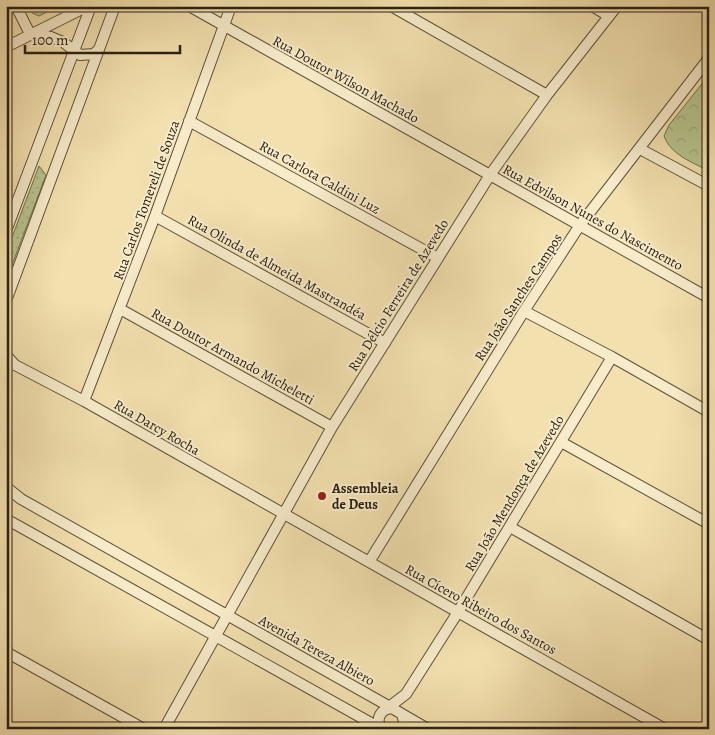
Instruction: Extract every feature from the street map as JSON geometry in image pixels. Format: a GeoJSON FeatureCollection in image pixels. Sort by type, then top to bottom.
{"type":"FeatureCollection","features":[{"type":"Feature","properties":{"kind":"street"},"geometry":{"type":"LineString","coordinates":[[16,6],[30,34]]}},
{"type":"Feature","properties":{"kind":"street"},"geometry":{"type":"LineString","coordinates":[[6,46],[89,6]]}},
{"type":"Feature","properties":{"kind":"street"},"geometry":{"type":"LineString","coordinates":[[6,231],[74,52],[89,6]]}},
{"type":"Feature","properties":{"kind":"street"},"geometry":{"type":"LineString","coordinates":[[6,302],[115,6]]}},
{"type":"Feature","properties":{"kind":"street","name":"Rua Doutor Wilson Machado"},"geometry":{"type":"LineString","coordinates":[[189,6],[490,175]]}},
{"type":"Feature","properties":{"kind":"street","name":"Rua Carlos Tomereli de Souza"},"geometry":{"type":"LineString","coordinates":[[84,402],[155,216],[231,6]]}},
{"type":"Feature","properties":{"kind":"street"},"geometry":{"type":"LineString","coordinates":[[391,6],[547,95]]}},
{"type":"Feature","properties":{"kind":"street"},"geometry":{"type":"LineString","coordinates":[[592,6],[609,16]]}},
{"type":"Feature","properties":{"kind":"street","name":"Rua Délcio Ferreira de Azevedo"},"geometry":{"type":"LineString","coordinates":[[164,729],[332,427],[490,175],[547,95],[617,6]]}},
{"type":"Feature","properties":{"kind":"street"},"geometry":{"type":"LineString","coordinates":[[30,34],[51,36],[63,42],[80,55],[88,56],[94,54],[99,49]]}},
{"type":"Feature","properties":{"kind":"street","name":"Rua João Sanches Campos"},"geometry":{"type":"LineString","coordinates":[[369,562],[524,311],[580,225],[709,58]]}},
{"type":"Feature","properties":{"kind":"street","name":"Rua Carlota Caldini Luz"},"geometry":{"type":"LineString","coordinates":[[189,121],[438,258]]}},
{"type":"Feature","properties":{"kind":"street"},"geometry":{"type":"LineString","coordinates":[[640,149],[709,186]]}},
{"type":"Feature","properties":{"kind":"street","name":"Rua Edvilson Nunes do Nascimento"},"geometry":{"type":"LineString","coordinates":[[490,175],[709,298]]}},
{"type":"Feature","properties":{"kind":"street","name":"Rua Olinda de Almeida Mastrandéa"},"geometry":{"type":"LineString","coordinates":[[155,216],[385,343]]}},
{"type":"Feature","properties":{"kind":"street","name":"Rua Doutor Armando Micheletti"},"geometry":{"type":"LineString","coordinates":[[120,309],[332,427]]}},
{"type":"Feature","properties":{"kind":"street"},"geometry":{"type":"LineString","coordinates":[[524,311],[612,357],[709,412]]}},
{"type":"Feature","properties":{"kind":"street","name":"Rua Darcy Rocha"},"geometry":{"type":"LineString","coordinates":[[6,355],[11,364],[84,402],[283,515]]}},
{"type":"Feature","properties":{"kind":"street","name":"Rua João Mendonça de Azevedo"},"geometry":{"type":"LineString","coordinates":[[389,708],[406,694],[510,527],[612,357]]}},
{"type":"Feature","properties":{"kind":"street"},"geometry":{"type":"LineString","coordinates":[[561,442],[709,524]]}},
{"type":"Feature","properties":{"kind":"street","name":"Avenida Tereza Albiero"},"geometry":{"type":"LineString","coordinates":[[6,487],[21,499],[389,708],[403,720]]}},
{"type":"Feature","properties":{"kind":"street","name":"Rua Cícero Ribeiro dos Santos"},"geometry":{"type":"LineString","coordinates":[[283,515],[665,729]]}},
{"type":"Feature","properties":{"kind":"street"},"geometry":{"type":"LineString","coordinates":[[6,519],[380,729]]}},
{"type":"Feature","properties":{"kind":"street"},"geometry":{"type":"LineString","coordinates":[[510,527],[709,640]]}},
{"type":"Feature","properties":{"kind":"street"},"geometry":{"type":"LineString","coordinates":[[6,652],[144,729]]}},
{"type":"Feature","properties":{"kind":"street","name":"Rua João Mendonça de Azevedo"},"geometry":{"type":"LineString","coordinates":[[403,720],[406,694]]}},
{"type":"Feature","properties":{"kind":"street"},"geometry":{"type":"LineString","coordinates":[[380,729],[378,719],[389,708]]}},
{"type":"Feature","properties":{"kind":"street"},"geometry":{"type":"LineString","coordinates":[[403,720],[428,729]]}},
{"type":"Feature","properties":{"kind":"green space"},"geometry":{"type":"Polygon","coordinates":[[[29,6],[59,6],[39,16],[32,13],[29,6]]]}},
{"type":"Feature","properties":{"kind":"green space"},"geometry":{"type":"Polygon","coordinates":[[[709,75],[709,171],[677,153],[667,143],[664,136],[669,125],[709,75]]]}},
{"type":"Feature","properties":{"kind":"green space"},"geometry":{"type":"Polygon","coordinates":[[[39,166],[46,175],[6,281],[6,253],[39,166]]]}},
{"type":"Feature","properties":{"kind":"place","name":"Assembleia de Deus"},"geometry":{"type":"Point","coordinates":[322,496]}}]}
